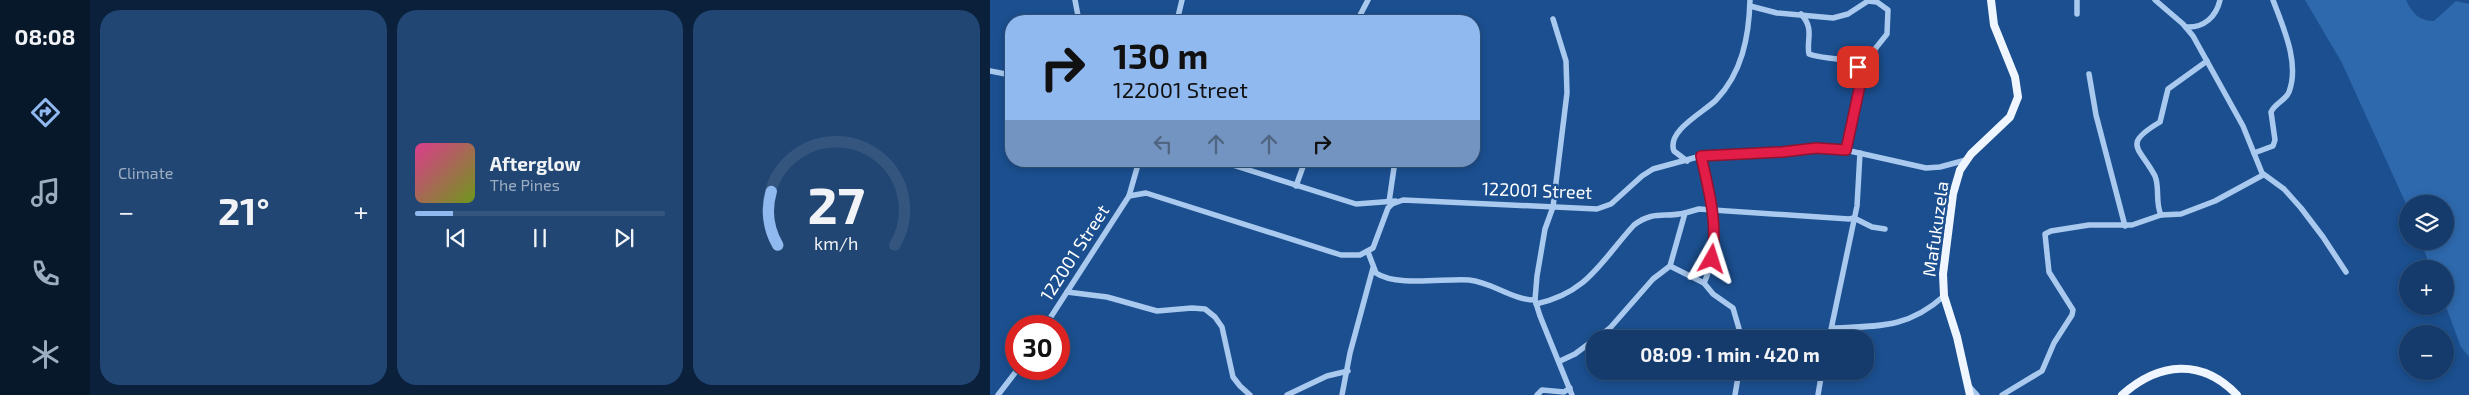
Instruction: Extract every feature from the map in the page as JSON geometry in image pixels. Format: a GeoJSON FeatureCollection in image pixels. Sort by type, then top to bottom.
{"type":"FeatureCollection","features":[{"type":"Feature","properties":{"kind":"main road","name":"Mafukuzela"},"geometry":{"type":"LineString","coordinates":[[1970,395],[1958,337],[1944,296],[1943,274],[1953,194],[1960,170],[1966,160],[2010,117],[2018,97],[2015,77],[1994,25],[1990,0]]}},
{"type":"Feature","properties":{"kind":"main road"},"geometry":{"type":"LineString","coordinates":[[2122,395],[2146,378],[2161,372],[2189,368],[2214,377],[2238,395]]}},
{"type":"Feature","properties":{"kind":"street"},"geometry":{"type":"LineString","coordinates":[[1075,0],[1078,15]]}},
{"type":"Feature","properties":{"kind":"street"},"geometry":{"type":"LineString","coordinates":[[1178,15],[1182,0]]}},
{"type":"Feature","properties":{"kind":"street"},"geometry":{"type":"LineString","coordinates":[[1360,15],[1368,0]]}},
{"type":"Feature","properties":{"kind":"street"},"geometry":{"type":"LineString","coordinates":[[1687,161],[1674,150],[1673,141],[1680,129],[1715,101],[1732,79],[1742,58],[1750,3],[1777,12],[1840,17],[1873,0],[1888,10],[1887,34],[1876,48],[1867,66],[1860,70]]}},
{"type":"Feature","properties":{"kind":"street"},"geometry":{"type":"LineString","coordinates":[[2077,0],[2078,14]]}},
{"type":"Feature","properties":{"kind":"street"},"geometry":{"type":"LineString","coordinates":[[2155,0],[2186,27],[2243,126],[2264,175],[2284,189],[2301,208],[2346,272]]}},
{"type":"Feature","properties":{"kind":"street"},"geometry":{"type":"LineString","coordinates":[[2186,27],[2197,26],[2211,19],[2217,12],[2220,0]]}},
{"type":"Feature","properties":{"kind":"street"},"geometry":{"type":"LineString","coordinates":[[2254,153],[2273,146],[2275,140],[2271,112],[2290,90],[2292,61],[2290,46],[2273,0]]}},
{"type":"Feature","properties":{"kind":"street"},"geometry":{"type":"LineString","coordinates":[[1801,14],[1805,18],[1810,37],[1809,54],[1836,58],[1860,70],[1862,76],[1846,150]]}},
{"type":"Feature","properties":{"kind":"street"},"geometry":{"type":"LineString","coordinates":[[1553,19],[1562,44],[1568,78],[1564,129],[1554,207],[1545,230],[1537,276],[1536,302],[1572,395]]}},
{"type":"Feature","properties":{"kind":"street"},"geometry":{"type":"LineString","coordinates":[[2161,215],[2155,177],[2137,148],[2137,142],[2140,136],[2160,122],[2166,95],[2172,84],[2207,61]]}},
{"type":"Feature","properties":{"kind":"street"},"geometry":{"type":"LineString","coordinates":[[990,71],[1005,74]]}},
{"type":"Feature","properties":{"kind":"street"},"geometry":{"type":"LineString","coordinates":[[2088,74],[2096,115],[2125,226]]}},
{"type":"Feature","properties":{"kind":"street","name":"122001 Street"},"geometry":{"type":"LineString","coordinates":[[1238,167],[1356,204],[1397,201],[1597,209],[1604,208],[1653,169],[1701,156],[1782,152],[1816,148],[1846,150],[1926,168],[1940,167],[1966,160]]}},
{"type":"Feature","properties":{"kind":"street"},"geometry":{"type":"LineString","coordinates":[[1860,153],[1858,194],[1832,328],[1884,326],[1907,321],[1930,309],[1944,296]]}},
{"type":"Feature","properties":{"kind":"street"},"geometry":{"type":"LineString","coordinates":[[1701,156],[1713,210],[1714,248],[1709,272],[1704,283]]}},
{"type":"Feature","properties":{"kind":"street","name":"122001 Street"},"geometry":{"type":"LineString","coordinates":[[1053,315],[1129,196],[1137,167]]}},
{"type":"Feature","properties":{"kind":"street"},"geometry":{"type":"LineString","coordinates":[[1296,186],[1303,167]]}},
{"type":"Feature","properties":{"kind":"street"},"geometry":{"type":"LineString","coordinates":[[1389,202],[1394,167]]}},
{"type":"Feature","properties":{"kind":"street"},"geometry":{"type":"LineString","coordinates":[[2002,395],[2042,372],[2057,338],[2072,315],[2073,310],[2049,272],[2046,234],[2051,231],[2089,226],[2132,225],[2161,215],[2180,214],[2195,209],[2264,175]]}},
{"type":"Feature","properties":{"kind":"street","name":"122001 Street"},"geometry":{"type":"LineString","coordinates":[[1129,196],[1146,193],[1341,255],[1354,256],[1368,252]]}},
{"type":"Feature","properties":{"kind":"street"},"geometry":{"type":"LineString","coordinates":[[1397,201],[1385,213],[1375,244],[1368,252],[1373,268],[1380,275],[1401,279],[1439,281],[1464,279],[1485,283],[1520,298],[1536,302],[1562,297],[1580,286],[1634,225],[1643,218],[1656,214],[1685,213],[1699,209],[1854,218],[1872,227],[1886,229]]}},
{"type":"Feature","properties":{"kind":"street"},"geometry":{"type":"LineString","coordinates":[[1607,330],[1653,279],[1670,266],[1685,213]]}},
{"type":"Feature","properties":{"kind":"street"},"geometry":{"type":"LineString","coordinates":[[1670,266],[1704,283],[1713,294],[1735,311],[1740,330]]}},
{"type":"Feature","properties":{"kind":"street"},"geometry":{"type":"LineString","coordinates":[[1342,395],[1354,338],[1373,268]]}},
{"type":"Feature","properties":{"kind":"street"},"geometry":{"type":"LineString","coordinates":[[1067,292],[1117,300],[1157,312],[1199,308],[1210,312],[1219,322],[1226,338],[1233,377],[1243,390],[1250,395]]}},
{"type":"Feature","properties":{"kind":"street"},"geometry":{"type":"LineString","coordinates":[[1560,361],[1575,354],[1586,346]]}},
{"type":"Feature","properties":{"kind":"street"},"geometry":{"type":"LineString","coordinates":[[1287,395],[1327,376],[1348,371]]}},
{"type":"Feature","properties":{"kind":"street"},"geometry":{"type":"LineString","coordinates":[[998,395],[1010,380]]}},
{"type":"Feature","properties":{"kind":"street"},"geometry":{"type":"LineString","coordinates":[[1735,395],[1738,380]]}},
{"type":"Feature","properties":{"kind":"street"},"geometry":{"type":"LineString","coordinates":[[1818,395],[1820,380]]}},
{"type":"Feature","properties":{"kind":"street"},"geometry":{"type":"LineString","coordinates":[[1968,385],[1977,395]]}},
{"type":"Feature","properties":{"kind":"street"},"geometry":{"type":"LineString","coordinates":[[1537,395],[1542,390],[1564,392],[1570,388]]}},
{"type":"Feature","properties":{"kind":"shaded area"},"geometry":{"type":"Polygon","coordinates":[[[2305,0],[2406,0],[2411,9],[2420,18],[2429,21],[2434,21],[2456,1],[2469,4],[2469,357],[2461,347],[2449,315],[2454,315],[2454,260],[2428,260],[2424,250],[2454,250],[2454,195],[2402,195],[2342,63],[2305,0]]]}},
{"type":"Feature","properties":{"kind":"route"},"geometry":{"type":"LineString","coordinates":[[1712,259],[1715,237],[1714,218],[1701,156],[1782,152],[1816,148],[1846,150],[1862,76],[1862,72],[1858,67]]}}]}
